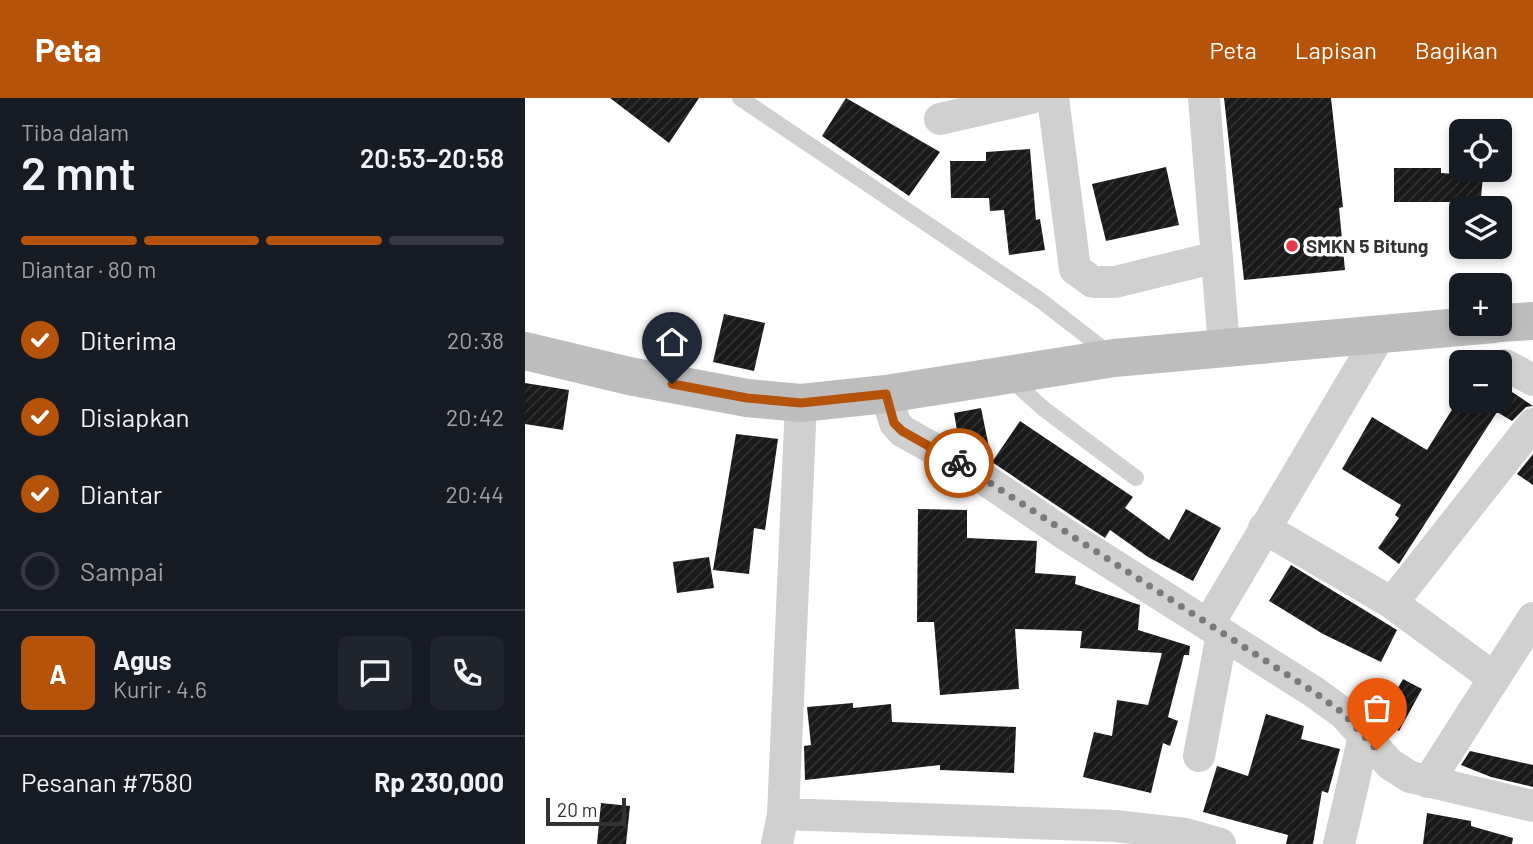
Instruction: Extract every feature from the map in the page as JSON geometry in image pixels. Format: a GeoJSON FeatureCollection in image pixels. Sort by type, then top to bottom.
{"type":"FeatureCollection","features":[{"type":"Feature","properties":{"kind":"street"},"geometry":{"type":"LineString","coordinates":[[940,119],[1031,98]]}},
{"type":"Feature","properties":{"kind":"street"},"geometry":{"type":"LineString","coordinates":[[1053,98],[1075,270],[1093,282],[1115,282],[1217,257]]}},
{"type":"Feature","properties":{"kind":"street"},"geometry":{"type":"LineString","coordinates":[[1204,98],[1224,346]]}},
{"type":"Feature","properties":{"kind":"street"},"geometry":{"type":"LineString","coordinates":[[1512,322],[1533,321]]}},
{"type":"Feature","properties":{"kind":"street"},"geometry":{"type":"LineString","coordinates":[[525,351],[629,376],[747,398],[801,403],[886,394],[1114,358],[1449,328]]}},
{"type":"Feature","properties":{"kind":"street"},"geometry":{"type":"LineString","coordinates":[[1199,756],[1215,629],[1264,528],[1381,333]]}},
{"type":"Feature","properties":{"kind":"street"},"geometry":{"type":"LineString","coordinates":[[1512,369],[1533,380]]}},
{"type":"Feature","properties":{"kind":"street"},"geometry":{"type":"LineString","coordinates":[[886,394],[894,423],[902,431],[968,468],[1343,713],[1389,764],[1410,777],[1533,806]]}},
{"type":"Feature","properties":{"kind":"street"},"geometry":{"type":"LineString","coordinates":[[801,403],[780,829],[1115,827],[1220,844]]}},
{"type":"Feature","properties":{"kind":"street"},"geometry":{"type":"LineString","coordinates":[[1392,603],[1533,424]]}},
{"type":"Feature","properties":{"kind":"street"},"geometry":{"type":"LineString","coordinates":[[1264,528],[1392,603],[1494,678]]}},
{"type":"Feature","properties":{"kind":"street"},"geometry":{"type":"LineString","coordinates":[[1428,782],[1533,618]]}},
{"type":"Feature","properties":{"kind":"street"},"geometry":{"type":"LineString","coordinates":[[1339,844],[1364,736]]}},
{"type":"Feature","properties":{"kind":"lane"},"geometry":{"type":"LineString","coordinates":[[740,98],[1040,300],[1114,358]]}},
{"type":"Feature","properties":{"kind":"lane"},"geometry":{"type":"LineString","coordinates":[[1006,375],[1044,409],[1136,478]]}},
{"type":"Feature","properties":{"kind":"building"},"geometry":{"type":"Polygon","coordinates":[[[610,98],[699,98],[669,143],[610,98]]]}},
{"type":"Feature","properties":{"kind":"building"},"geometry":{"type":"Polygon","coordinates":[[[846,98],[940,152],[909,196],[822,136],[846,98]]]}},
{"type":"Feature","properties":{"kind":"building"},"geometry":{"type":"Polygon","coordinates":[[[1224,98],[1331,98],[1343,207],[1339,208],[1345,270],[1244,280],[1224,98]]]}},
{"type":"Feature","properties":{"kind":"building"},"geometry":{"type":"Polygon","coordinates":[[[1030,149],[1036,220],[1040,219],[1045,250],[1009,255],[1004,210],[990,211],[989,198],[951,198],[950,161],[986,161],[986,152],[1030,149]]]}},
{"type":"Feature","properties":{"kind":"building"},"geometry":{"type":"Polygon","coordinates":[[[1166,167],[1179,225],[1106,241],[1092,184],[1166,167]]]}},
{"type":"Feature","properties":{"kind":"building"},"geometry":{"type":"Polygon","coordinates":[[[1394,168],[1441,168],[1441,173],[1449,174],[1449,182],[1482,182],[1481,196],[1449,196],[1449,202],[1394,202],[1394,168]]]}},
{"type":"Feature","properties":{"kind":"building"},"geometry":{"type":"Polygon","coordinates":[[[724,314],[765,323],[754,371],[713,362],[724,314]]]}},
{"type":"Feature","properties":{"kind":"building"},"geometry":{"type":"Polygon","coordinates":[[[525,383],[569,390],[563,430],[525,424],[525,383]]]}},
{"type":"Feature","properties":{"kind":"building"},"geometry":{"type":"Polygon","coordinates":[[[1512,392],[1533,406],[1526,407],[1512,421],[1499,413],[1512,413],[1512,392]]]}},
{"type":"Feature","properties":{"kind":"building"},"geometry":{"type":"Polygon","coordinates":[[[981,408],[992,462],[959,442],[954,413],[981,408]]]}},
{"type":"Feature","properties":{"kind":"building"},"geometry":{"type":"Polygon","coordinates":[[[1450,413],[1496,413],[1399,564],[1378,548],[1399,518],[1395,515],[1401,505],[1342,469],[1372,417],[1427,450],[1450,413]]]}},
{"type":"Feature","properties":{"kind":"building"},"geometry":{"type":"Polygon","coordinates":[[[1020,421],[1133,497],[1125,508],[1169,540],[1186,509],[1221,528],[1193,581],[1148,557],[1110,530],[1105,538],[992,462],[1020,421]]]}},
{"type":"Feature","properties":{"kind":"building"},"geometry":{"type":"Polygon","coordinates":[[[736,434],[778,439],[765,530],[754,528],[749,574],[713,570],[736,434]]]}},
{"type":"Feature","properties":{"kind":"building"},"geometry":{"type":"Polygon","coordinates":[[[1533,454],[1533,485],[1517,474],[1533,454]]]}},
{"type":"Feature","properties":{"kind":"building"},"geometry":{"type":"Polygon","coordinates":[[[918,509],[967,510],[967,538],[1037,541],[1035,573],[1076,576],[1075,584],[1140,605],[1138,630],[1190,646],[1189,655],[1184,655],[1168,717],[1178,721],[1170,746],[1163,743],[1151,793],[1083,777],[1094,732],[1112,736],[1117,700],[1148,705],[1162,653],[1080,648],[1082,631],[1015,629],[1019,689],[940,695],[934,622],[917,622],[918,509]]]}},
{"type":"Feature","properties":{"kind":"building"},"geometry":{"type":"Polygon","coordinates":[[[709,557],[714,588],[677,593],[673,562],[709,557]]]}},
{"type":"Feature","properties":{"kind":"building"},"geometry":{"type":"Polygon","coordinates":[[[1291,565],[1397,630],[1381,662],[1323,634],[1269,601],[1291,565]]]}},
{"type":"Feature","properties":{"kind":"building"},"geometry":{"type":"Polygon","coordinates":[[[1403,679],[1422,689],[1399,731],[1380,720],[1403,679]]]}},
{"type":"Feature","properties":{"kind":"building"},"geometry":{"type":"Polygon","coordinates":[[[853,703],[853,708],[891,704],[892,722],[1016,727],[1014,773],[940,770],[940,765],[805,780],[804,746],[811,745],[807,707],[853,703]]]}},
{"type":"Feature","properties":{"kind":"building"},"geometry":{"type":"Polygon","coordinates":[[[1266,714],[1304,726],[1301,739],[1340,749],[1328,793],[1322,791],[1313,844],[1286,844],[1288,835],[1203,812],[1217,766],[1248,776],[1266,714]]]}},
{"type":"Feature","properties":{"kind":"building"},"geometry":{"type":"Polygon","coordinates":[[[1470,751],[1533,765],[1533,787],[1491,777],[1461,765],[1470,751]]]}},
{"type":"Feature","properties":{"kind":"building"},"geometry":{"type":"Polygon","coordinates":[[[601,803],[630,806],[626,844],[597,844],[601,803]]]}},
{"type":"Feature","properties":{"kind":"building"},"geometry":{"type":"Polygon","coordinates":[[[1427,813],[1471,821],[1471,826],[1513,838],[1512,844],[1423,844],[1427,813]]]}},
{"type":"Feature","properties":{"kind":"way so far"},"geometry":{"type":"LineString","coordinates":[[959,463],[1067,536],[1314,692],[1343,713],[1377,750]]}},
{"type":"Feature","properties":{"kind":"place","name":"SMKN 5 Bitung"},"geometry":{"type":"Point","coordinates":[1292,246]}},
{"type":"Feature","properties":{"kind":"route"},"geometry":{"type":"LineString","coordinates":[[672,384],[747,398],[801,403],[886,394],[894,423],[902,431],[959,463]]}}]}
